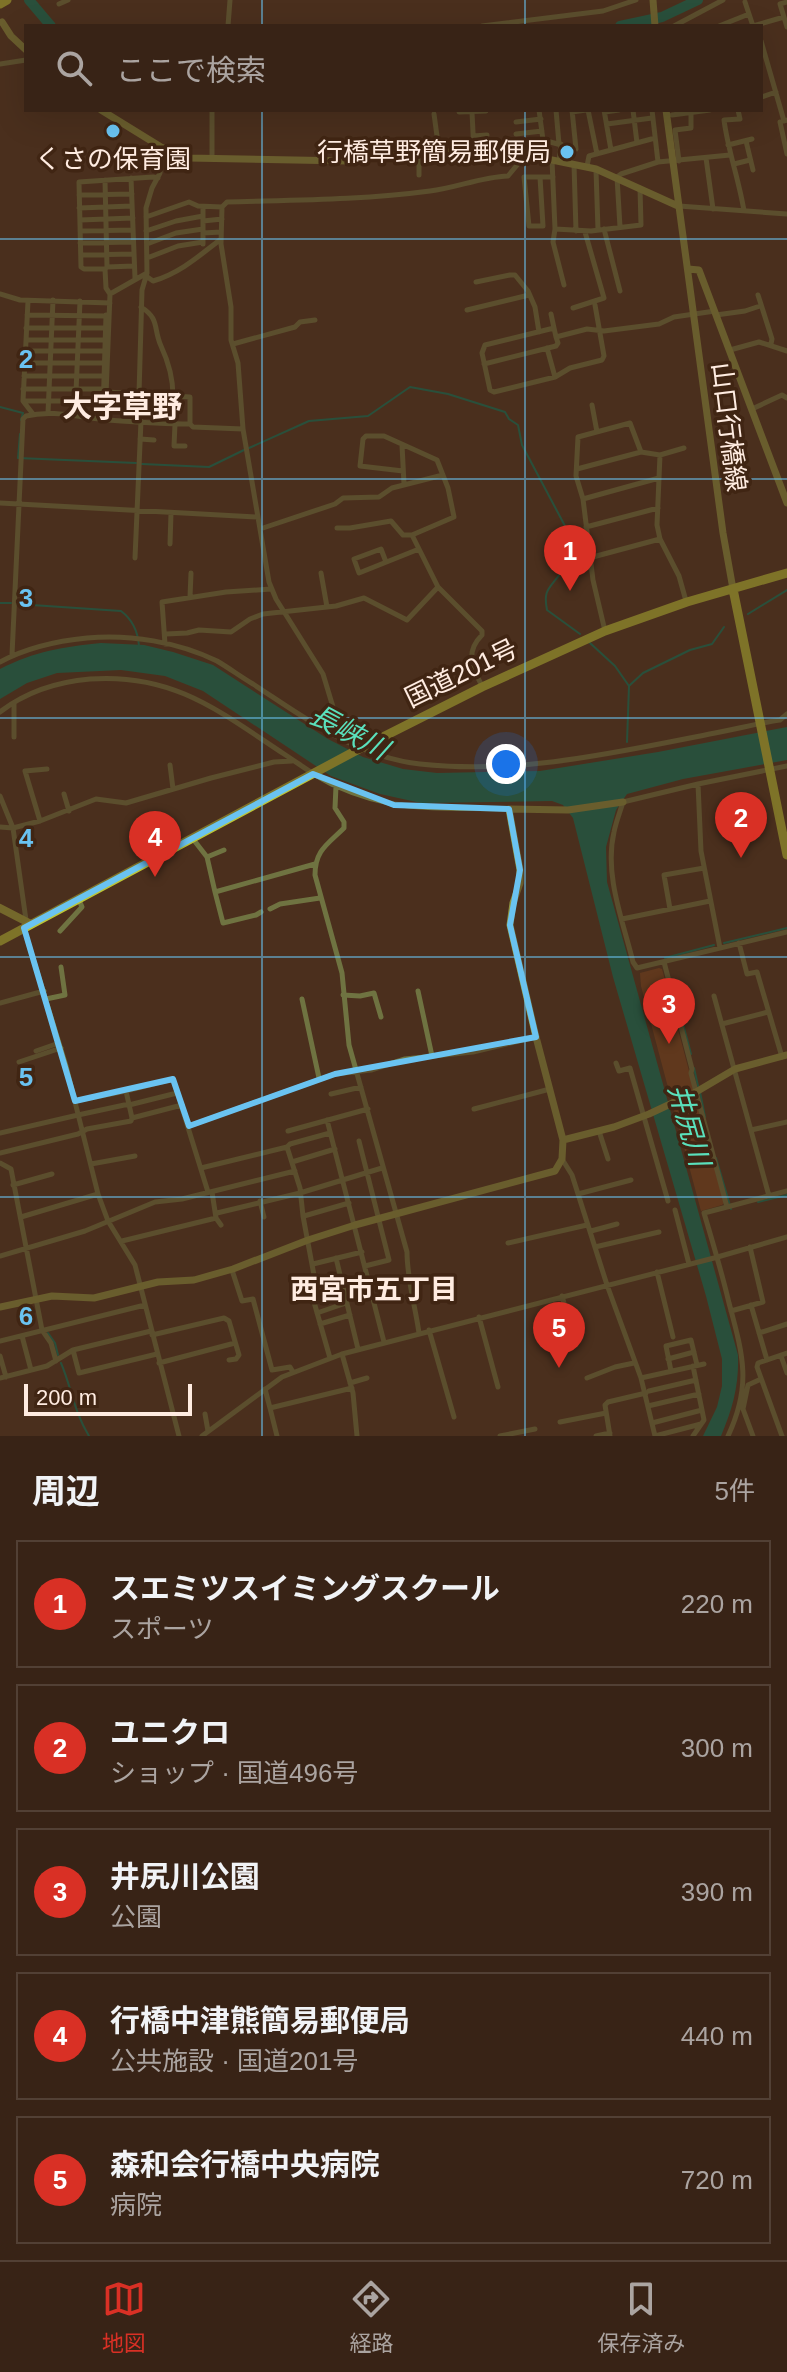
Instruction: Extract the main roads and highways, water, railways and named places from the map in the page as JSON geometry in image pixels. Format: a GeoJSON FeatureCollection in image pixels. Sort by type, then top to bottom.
{"type":"FeatureCollection","features":[{"type":"Feature","properties":{"kind":"highway","name":"国道201号"},"geometry":{"type":"LineString","coordinates":[[0,941],[357,750],[482,687],[605,631],[687,602],[787,573]]}},
{"type":"Feature","properties":{"kind":"highway"},"geometry":{"type":"LineString","coordinates":[[733,589],[769,768],[784,822],[787,855]]}},
{"type":"Feature","properties":{"kind":"main road"},"geometry":{"type":"LineString","coordinates":[[653,0],[655,24]]}},
{"type":"Feature","properties":{"kind":"main road"},"geometry":{"type":"LineString","coordinates":[[2,22],[24,48]]}},
{"type":"Feature","properties":{"kind":"main road"},"geometry":{"type":"LineString","coordinates":[[104,112],[161,147],[188,158],[348,161],[436,152],[556,160],[617,177],[678,206]]}},
{"type":"Feature","properties":{"kind":"main road","name":"山口行橋線"},"geometry":{"type":"LineString","coordinates":[[674,112],[678,206],[733,589]]}},
{"type":"Feature","properties":{"kind":"main road","name":"山口行橋線"},"geometry":{"type":"LineString","coordinates":[[688,269],[699,270],[787,503]]}},
{"type":"Feature","properties":{"kind":"main road"},"geometry":{"type":"LineString","coordinates":[[0,1307],[35,1298],[94,1298],[158,1282],[194,1280],[232,1270],[355,1225],[550,1174],[558,1168],[563,1140],[510,925],[520,870],[509,809],[568,810],[623,802]]}},
{"type":"Feature","properties":{"kind":"main road"},"geometry":{"type":"LineString","coordinates":[[0,908],[27,924]]}},
{"type":"Feature","properties":{"kind":"main road"},"geometry":{"type":"LineString","coordinates":[[563,1140],[646,1115],[673,1104],[735,1069],[784,1056]]}},
{"type":"Feature","properties":{"kind":"water"},"geometry":{"type":"Polygon","coordinates":[[[101,643],[144,645],[213,665],[328,739],[363,757],[403,769],[437,773],[540,771],[787,727],[787,760],[683,779],[627,794],[616,810],[606,847],[607,882],[738,1355],[734,1396],[721,1436],[703,1436],[717,1407],[722,1386],[722,1359],[613,977],[573,818],[563,805],[552,801],[421,803],[380,794],[331,776],[203,691],[165,676],[121,670],[57,673],[27,683],[0,699],[0,669],[49,651],[101,643]]]}},
{"type":"Feature","properties":{"kind":"waterway"},"geometry":{"type":"LineString","coordinates":[[29,0],[49,24]]}},
{"type":"Feature","properties":{"kind":"waterway"},"geometry":{"type":"LineString","coordinates":[[629,24],[662,17],[698,0]]}},
{"type":"Feature","properties":{"kind":"waterway"},"geometry":{"type":"LineString","coordinates":[[249,448],[309,421],[368,416],[410,387],[448,394],[505,412],[518,425],[522,445],[565,526],[572,549],[564,568],[548,590],[547,610],[580,634]]}},
{"type":"Feature","properties":{"kind":"waterway"},"geometry":{"type":"LineString","coordinates":[[0,407],[23,413],[21,420]]}},
{"type":"Feature","properties":{"kind":"waterway"},"geometry":{"type":"LineString","coordinates":[[20,434],[18,458],[136,463]]}},
{"type":"Feature","properties":{"kind":"waterway"},"geometry":{"type":"LineString","coordinates":[[142,464],[209,467],[244,450]]}},
{"type":"Feature","properties":{"kind":"waterway"},"geometry":{"type":"LineString","coordinates":[[748,614],[787,590]]}},
{"type":"Feature","properties":{"kind":"waterway"},"geometry":{"type":"LineString","coordinates":[[0,603],[11,603]]}},
{"type":"Feature","properties":{"kind":"waterway"},"geometry":{"type":"LineString","coordinates":[[17,604],[121,611],[134,627],[139,646]]}},
{"type":"Feature","properties":{"kind":"waterway"},"geometry":{"type":"LineString","coordinates":[[630,685],[643,673],[690,650],[712,644],[724,627]]}},
{"type":"Feature","properties":{"kind":"waterway"},"geometry":{"type":"LineString","coordinates":[[590,643],[615,666],[629,686],[627,742]]}},
{"type":"Feature","properties":{"kind":"waterway"},"geometry":{"type":"LineString","coordinates":[[724,943],[787,928]]}},
{"type":"Feature","properties":{"kind":"waterway"},"geometry":{"type":"LineString","coordinates":[[665,958],[714,945]]}},
{"type":"Feature","properties":{"kind":"waterway"},"geometry":{"type":"LineString","coordinates":[[671,979],[691,1054]]}},
{"type":"Feature","properties":{"kind":"waterway","name":"井尻川"},"geometry":{"type":"LineString","coordinates":[[694,1068],[698,1086]]}},
{"type":"Feature","properties":{"kind":"waterway","name":"井尻川"},"geometry":{"type":"LineString","coordinates":[[700,1092],[705,1117]]}},
{"type":"Feature","properties":{"kind":"waterway","name":"井尻川"},"geometry":{"type":"LineString","coordinates":[[716,1158],[731,1209]]}},
{"type":"Feature","properties":{"kind":"waterway"},"geometry":{"type":"LineString","coordinates":[[758,1202],[787,1195]]}},
{"type":"Feature","properties":{"kind":"waterway"},"geometry":{"type":"LineString","coordinates":[[48,1333],[58,1355]]}},
{"type":"Feature","properties":{"kind":"waterway"},"geometry":{"type":"LineString","coordinates":[[61,1363],[89,1436]]}},
{"type":"Feature","properties":{"kind":"place","name":"くさの保育園"},"geometry":{"type":"Point","coordinates":[113,131]}},
{"type":"Feature","properties":{"kind":"place","name":"行橋草野簡易郵便局"},"geometry":{"type":"Point","coordinates":[567,152]}},
{"type":"Feature","properties":{"kind":"place","name":"スエミツスイミングスクール"},"geometry":{"type":"Point","coordinates":[570,591]}},
{"type":"Feature","properties":{"kind":"place","name":"ユニクロ"},"geometry":{"type":"Point","coordinates":[741,858]}},
{"type":"Feature","properties":{"kind":"place","name":"行橋中津熊簡易郵便局"},"geometry":{"type":"Point","coordinates":[155,877]}},
{"type":"Feature","properties":{"kind":"place","name":"井尻川公園"},"geometry":{"type":"Point","coordinates":[669,1044]}},
{"type":"Feature","properties":{"kind":"place","name":"森和会行橋中央病院"},"geometry":{"type":"Point","coordinates":[559,1368]}},
{"type":"Feature","properties":{"kind":"district","name":"大字草野"},"geometry":{"type":"Point","coordinates":[122,406]}},
{"type":"Feature","properties":{"kind":"district","name":"西宮市五丁目"},"geometry":{"type":"Point","coordinates":[374,1289]}},
{"type":"Feature","properties":{"kind":"water label","name":"長峡川"},"geometry":{"type":"Point","coordinates":[349,732]}}]}
